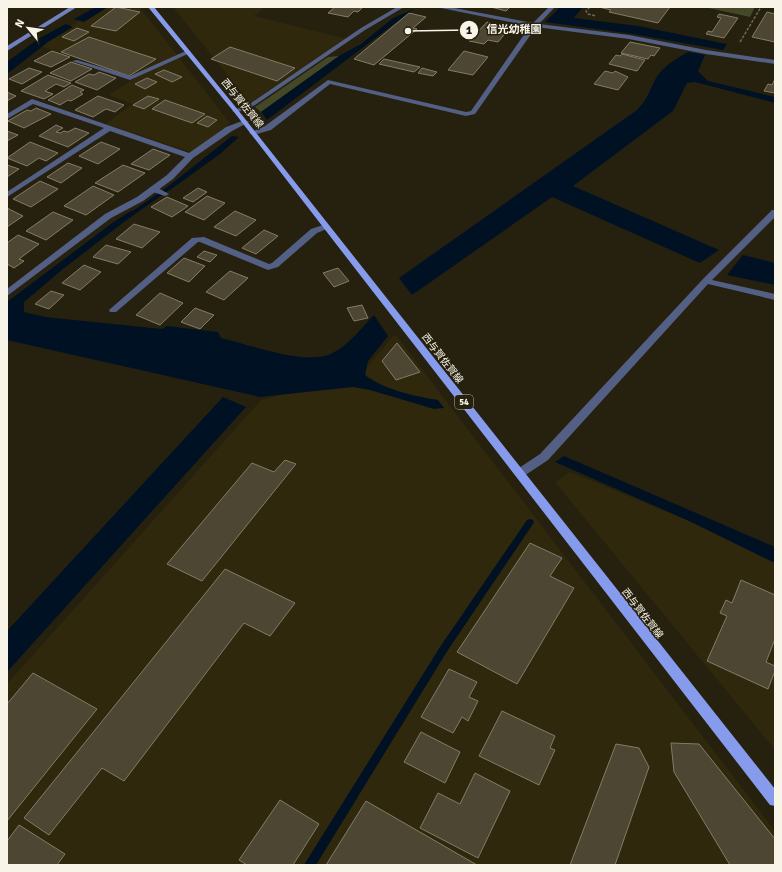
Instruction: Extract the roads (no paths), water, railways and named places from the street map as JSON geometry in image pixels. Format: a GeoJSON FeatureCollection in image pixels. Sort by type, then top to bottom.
{"type":"FeatureCollection","features":[{"type":"Feature","properties":{"kind":"main road","name":"西与賀佐賀線"},"geometry":{"type":"LineString","coordinates":[[151,7],[245,122],[775,800]]}},
{"type":"Feature","properties":{"kind":"street"},"geometry":{"type":"LineString","coordinates":[[7,49],[74,7]]}},
{"type":"Feature","properties":{"kind":"street"},"geometry":{"type":"LineString","coordinates":[[236,111],[253,104],[363,28],[401,7]]}},
{"type":"Feature","properties":{"kind":"street"},"geometry":{"type":"LineString","coordinates":[[439,7],[534,25],[629,37],[706,52],[736,55],[775,62]]}},
{"type":"Feature","properties":{"kind":"street"},"geometry":{"type":"LineString","coordinates":[[253,133],[268,128],[328,82],[466,114],[473,113],[534,25],[552,7]]}},
{"type":"Feature","properties":{"kind":"street"},"geometry":{"type":"LineString","coordinates":[[75,61],[130,78],[188,52]]}},
{"type":"Feature","properties":{"kind":"street"},"geometry":{"type":"LineString","coordinates":[[7,116],[32,101],[190,156]]}},
{"type":"Feature","properties":{"kind":"street"},"geometry":{"type":"LineString","coordinates":[[7,293],[108,216],[140,199],[170,177],[190,156],[229,129],[245,122]]}},
{"type":"Feature","properties":{"kind":"street"},"geometry":{"type":"LineString","coordinates":[[7,195],[109,128]]}},
{"type":"Feature","properties":{"kind":"street"},"geometry":{"type":"LineString","coordinates":[[153,189],[165,194]]}},
{"type":"Feature","properties":{"kind":"street"},"geometry":{"type":"LineString","coordinates":[[520,473],[544,457],[706,281],[775,212]]}},
{"type":"Feature","properties":{"kind":"street"},"geometry":{"type":"LineString","coordinates":[[113,310],[195,240],[201,239],[268,267],[275,266],[314,231],[326,226]]}},
{"type":"Feature","properties":{"kind":"street"},"geometry":{"type":"LineString","coordinates":[[706,281],[775,297]]}},
{"type":"Feature","properties":{"kind":"water"},"geometry":{"type":"Polygon","coordinates":[[[96,7],[108,7],[84,22],[74,19],[96,7]]]}},
{"type":"Feature","properties":{"kind":"water"},"geometry":{"type":"Polygon","coordinates":[[[560,7],[583,7],[574,18],[638,26],[727,44],[723,50],[633,34],[545,22],[560,7]]]}},
{"type":"Feature","properties":{"kind":"water"},"geometry":{"type":"Polygon","coordinates":[[[414,9],[267,120],[261,112],[339,56],[361,44],[393,18],[414,9]]]}},
{"type":"Feature","properties":{"kind":"water"},"geometry":{"type":"Polygon","coordinates":[[[66,24],[73,27],[48,42],[7,74],[7,62],[38,39],[66,24]]]}},
{"type":"Feature","properties":{"kind":"water"},"geometry":{"type":"Polygon","coordinates":[[[688,52],[705,55],[698,71],[708,81],[775,97],[775,103],[695,82],[687,83],[673,111],[573,186],[719,250],[700,263],[552,197],[412,295],[399,278],[637,110],[646,99],[661,71],[688,52]]]}},
{"type":"Feature","properties":{"kind":"water"},"geometry":{"type":"Polygon","coordinates":[[[232,136],[239,137],[220,154],[170,190],[166,188],[232,136]]]}},
{"type":"Feature","properties":{"kind":"water"},"geometry":{"type":"Polygon","coordinates":[[[131,211],[137,212],[63,269],[24,302],[24,312],[45,317],[162,329],[167,326],[218,332],[221,338],[275,352],[304,357],[317,357],[335,352],[359,332],[374,315],[388,336],[368,361],[365,375],[381,385],[410,394],[438,400],[444,408],[434,409],[370,390],[353,387],[260,397],[7,340],[7,302],[115,221],[131,211]]]}},
{"type":"Feature","properties":{"kind":"water"},"geometry":{"type":"Polygon","coordinates":[[[743,255],[775,263],[775,285],[727,275],[743,255]]]}},
{"type":"Feature","properties":{"kind":"water"},"geometry":{"type":"Polygon","coordinates":[[[223,397],[246,407],[7,672],[7,631],[223,397]]]}},
{"type":"Feature","properties":{"kind":"water"},"geometry":{"type":"Polygon","coordinates":[[[564,456],[775,547],[775,563],[689,521],[555,462],[564,456]]]}},
{"type":"Feature","properties":{"kind":"waterway"},"geometry":{"type":"LineString","coordinates":[[126,218],[176,183]]}},
{"type":"Feature","properties":{"kind":"waterway"},"geometry":{"type":"LineString","coordinates":[[310,865],[443,650],[530,522]]}},
{"type":"Feature","properties":{"kind":"place","name":"信光幼稚園"},"geometry":{"type":"Point","coordinates":[408,31]}}]}
